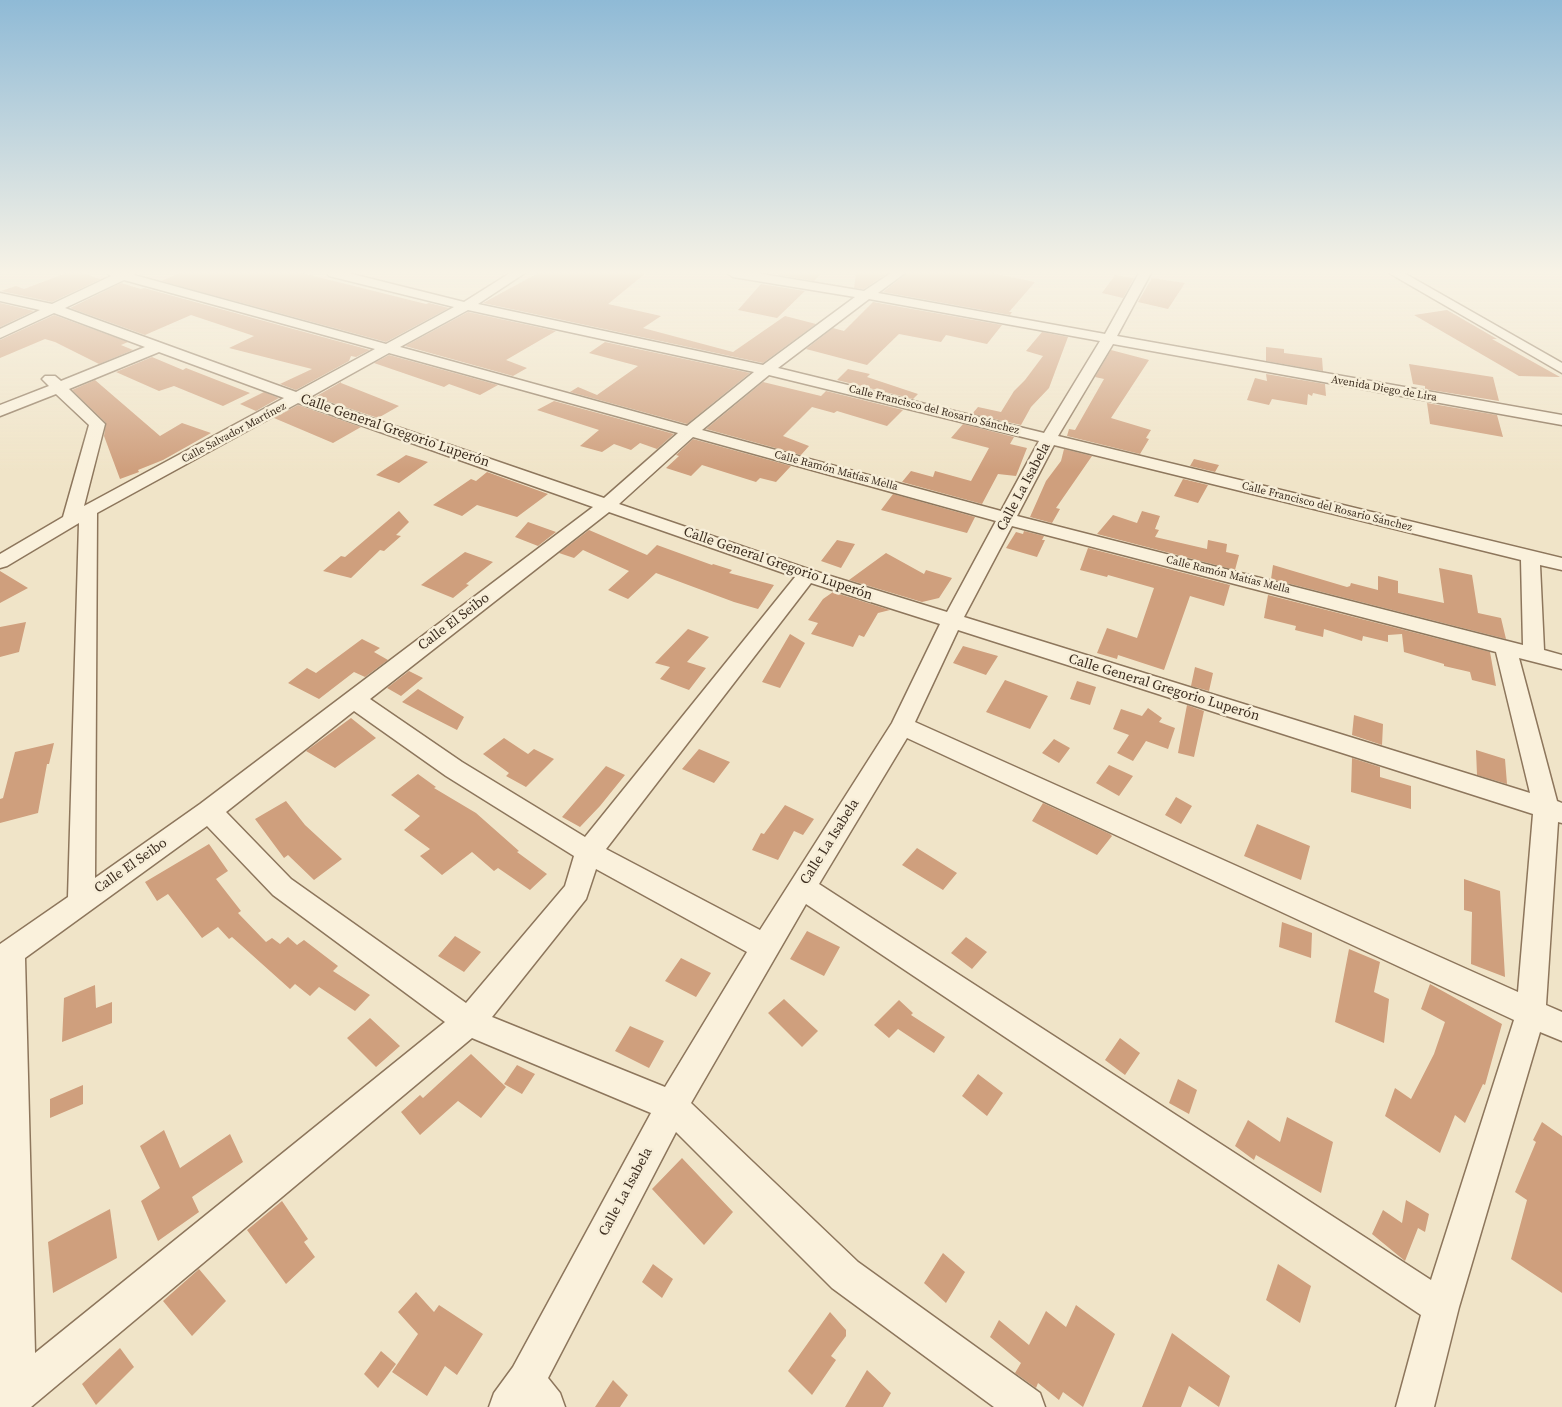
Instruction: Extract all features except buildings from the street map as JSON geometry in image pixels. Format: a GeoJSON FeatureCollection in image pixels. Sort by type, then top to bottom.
{"type":"FeatureCollection","features":[{"type":"Feature","properties":{"kind":"street","name":"Calle General Gregorio Luperón"},"geometry":{"type":"LineString","coordinates":[[135,339],[298,398],[806,575],[1554,811]]}},
{"type":"Feature","properties":{"kind":"street","name":"Calle Ramón Matías Mella"},"geometry":{"type":"LineString","coordinates":[[354,339],[1008,519],[1562,662]]}},
{"type":"Feature","properties":{"kind":"street","name":"Calle Salvador Martínez"},"geometry":{"type":"LineString","coordinates":[[0,562],[80,516],[405,339]]}},
{"type":"Feature","properties":{"kind":"street","name":"Calle Francisco del Rosario Sánchez"},"geometry":{"type":"LineString","coordinates":[[619,339],[766,370],[1562,564]]}},
{"type":"Feature","properties":{"kind":"street","name":"Calle El Seibo"},"geometry":{"type":"LineString","coordinates":[[5,957],[209,811],[607,505],[690,431],[808,339]]}},
{"type":"Feature","properties":{"kind":"street","name":"Avenida Diego de Lira"},"geometry":{"type":"LineString","coordinates":[[1101,339],[1562,420]]}},
{"type":"Feature","properties":{"kind":"street"},"geometry":{"type":"LineString","coordinates":[[1509,339],[1562,369]]}},
{"type":"Feature","properties":{"kind":"street","name":"Calle La Isabela"},"geometry":{"type":"LineString","coordinates":[[527,1398],[672,1106],[765,947],[902,726],[952,621],[1008,519],[1049,438],[1108,340]]}},
{"type":"Feature","properties":{"kind":"street"},"geometry":{"type":"LineString","coordinates":[[0,411],[55,383],[158,347]]}},
{"type":"Feature","properties":{"kind":"street"},"geometry":{"type":"LineString","coordinates":[[55,383],[97,424],[80,516],[81,902]]}},
{"type":"Feature","properties":{"kind":"street"},"geometry":{"type":"LineString","coordinates":[[1530,557],[1534,654]]}},
{"type":"Feature","properties":{"kind":"street"},"geometry":{"type":"LineString","coordinates":[[9,1400],[469,1022],[577,891],[588,852],[806,575]]}},
{"type":"Feature","properties":{"kind":"street"},"geometry":{"type":"LineString","coordinates":[[1415,1407],[1441,1307],[1531,1012],[1554,811],[1505,647]]}},
{"type":"Feature","properties":{"kind":"street"},"geometry":{"type":"LineString","coordinates":[[353,699],[454,769],[588,852],[765,947]]}},
{"type":"Feature","properties":{"kind":"street"},"geometry":{"type":"LineString","coordinates":[[902,726],[1562,1027]]}},
{"type":"Feature","properties":{"kind":"street"},"geometry":{"type":"LineString","coordinates":[[209,811],[282,887],[469,1022],[672,1106],[845,1275],[1026,1407]]}},
{"type":"Feature","properties":{"kind":"street"},"geometry":{"type":"LineString","coordinates":[[802,887],[1441,1307]]}},
{"type":"Feature","properties":{"kind":"street"},"geometry":{"type":"LineString","coordinates":[[5,957],[9,1400]]}}]}
